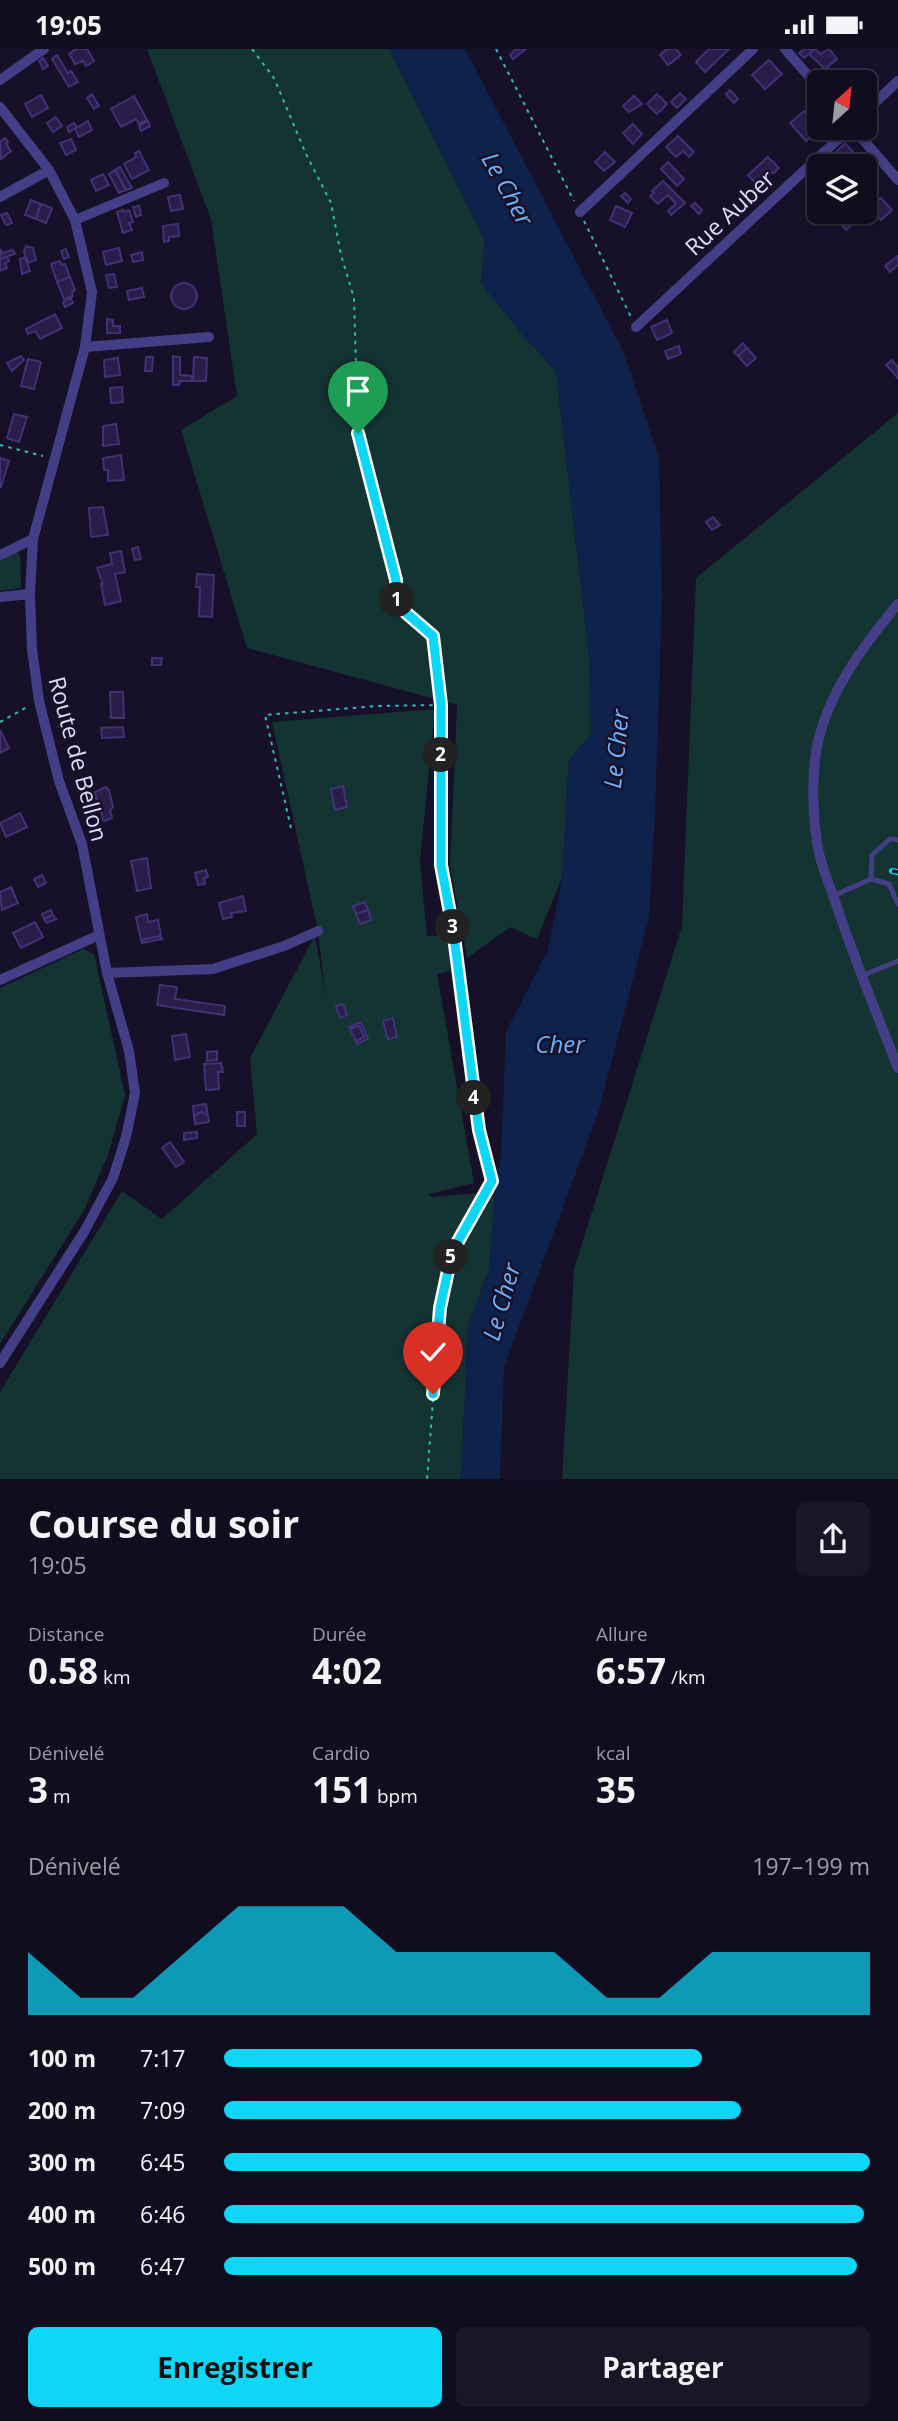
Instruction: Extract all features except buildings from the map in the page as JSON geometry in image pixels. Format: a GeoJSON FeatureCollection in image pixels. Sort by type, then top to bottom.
{"type":"FeatureCollection","features":[{"type":"Feature","properties":{"kind":"street"},"geometry":{"type":"LineString","coordinates":[[0,80],[44,49]]}},
{"type":"Feature","properties":{"kind":"street"},"geometry":{"type":"LineString","coordinates":[[580,212],[752,49]]}},
{"type":"Feature","properties":{"kind":"street"},"geometry":{"type":"LineString","coordinates":[[785,49],[807,74]]}},
{"type":"Feature","properties":{"kind":"street"},"geometry":{"type":"LineString","coordinates":[[877,101],[898,81]]}},
{"type":"Feature","properties":{"kind":"street","name":"Route de Bellon"},"geometry":{"type":"LineString","coordinates":[[0,107],[49,170],[75,220],[92,292],[85,347],[33,539],[30,594],[32,649],[39,701],[59,781],[82,844],[107,973],[129,1051],[135,1093],[126,1137],[113,1178],[84,1232],[0,1363]]}},
{"type":"Feature","properties":{"kind":"street","name":"Rue Auber"},"geometry":{"type":"LineString","coordinates":[[636,327],[838,140]]}},
{"type":"Feature","properties":{"kind":"street"},"geometry":{"type":"LineString","coordinates":[[862,140],[898,180]]}},
{"type":"Feature","properties":{"kind":"street"},"geometry":{"type":"LineString","coordinates":[[0,197],[49,170]]}},
{"type":"Feature","properties":{"kind":"street"},"geometry":{"type":"LineString","coordinates":[[75,220],[164,183]]}},
{"type":"Feature","properties":{"kind":"street"},"geometry":{"type":"LineString","coordinates":[[85,347],[209,337]]}},
{"type":"Feature","properties":{"kind":"street"},"geometry":{"type":"LineString","coordinates":[[0,555],[33,539]]}},
{"type":"Feature","properties":{"kind":"street"},"geometry":{"type":"LineString","coordinates":[[0,597],[30,594]]}},
{"type":"Feature","properties":{"kind":"street"},"geometry":{"type":"LineString","coordinates":[[898,604],[872,635],[848,672],[828,712],[816,751],[814,797],[817,845],[862,976],[898,1068]]}},
{"type":"Feature","properties":{"kind":"street"},"geometry":{"type":"LineString","coordinates":[[107,973],[213,969],[318,932]]}},
{"type":"Feature","properties":{"kind":"street"},"geometry":{"type":"LineString","coordinates":[[0,980],[99,935]]}},
{"type":"Feature","properties":{"kind":"lane"},"geometry":{"type":"LineString","coordinates":[[872,879],[872,855],[890,839],[898,840]]}},
{"type":"Feature","properties":{"kind":"lane"},"geometry":{"type":"LineString","coordinates":[[833,895],[872,879],[889,884],[898,904]]}},
{"type":"Feature","properties":{"kind":"lane"},"geometry":{"type":"LineString","coordinates":[[862,976],[898,961]]}},
{"type":"Feature","properties":{"kind":"path"},"geometry":{"type":"LineString","coordinates":[[252,49],[274,78],[306,154],[331,203],[341,255],[354,298],[358,433],[396,580],[397,605],[433,636],[441,705],[441,865],[453,929],[479,1130],[492,1181],[452,1252],[440,1308],[427,1479]]}},
{"type":"Feature","properties":{"kind":"path"},"geometry":{"type":"LineString","coordinates":[[496,49],[636,327]]}},
{"type":"Feature","properties":{"kind":"path"},"geometry":{"type":"LineString","coordinates":[[0,445],[54,459]]}},
{"type":"Feature","properties":{"kind":"path"},"geometry":{"type":"LineString","coordinates":[[0,722],[39,701]]}},
{"type":"Feature","properties":{"kind":"path"},"geometry":{"type":"LineString","coordinates":[[291,828],[265,715],[377,706],[441,705]]}},
{"type":"Feature","properties":{"kind":"green space"},"geometry":{"type":"Polygon","coordinates":[[[147,49],[389,49],[485,240],[481,283],[556,371],[589,655],[591,734],[569,760],[562,878],[537,939],[510,927],[467,958],[450,866],[457,705],[247,648],[181,430],[237,396],[211,219],[147,49]]]}},
{"type":"Feature","properties":{"kind":"green space"},"geometry":{"type":"Polygon","coordinates":[[[898,413],[898,1479],[562,1479],[574,1269],[682,926],[696,578],[898,413]]]}},
{"type":"Feature","properties":{"kind":"green space"},"geometry":{"type":"Polygon","coordinates":[[[14,551],[20,554],[21,588],[0,591],[0,559],[14,551]]]}},
{"type":"Feature","properties":{"kind":"green space"},"geometry":{"type":"Polygon","coordinates":[[[435,709],[420,861],[427,936],[449,935],[450,971],[437,974],[474,1183],[429,1194],[431,1197],[495,1192],[489,1270],[468,1326],[460,1479],[0,1479],[0,1392],[122,1191],[162,1219],[257,1134],[250,1058],[315,935],[326,999],[318,931],[272,722],[435,709]]]}},
{"type":"Feature","properties":{"kind":"green space"},"geometry":{"type":"Polygon","coordinates":[[[83,949],[94,954],[125,1095],[108,1155],[84,1210],[0,1344],[0,988],[83,949]]]}},
{"type":"Feature","properties":{"kind":"water","name":"Cher"},"geometry":{"type":"Polygon","coordinates":[[[389,49],[465,49],[623,351],[659,459],[662,596],[649,917],[599,1110],[504,1367],[500,1479],[460,1479],[468,1326],[489,1270],[495,1192],[501,1156],[506,1032],[548,950],[562,878],[569,760],[591,734],[589,655],[556,371],[481,283],[485,240],[389,49]]]}},
{"type":"Feature","properties":{"kind":"railway"},"geometry":{"type":"LineString","coordinates":[[892,871],[898,872]]}},
{"type":"Feature","properties":{"kind":"route"},"geometry":{"type":"LineString","coordinates":[[358,433],[396,580],[397,605],[433,636],[441,705],[441,865],[453,929],[479,1130],[492,1181],[452,1252],[440,1308],[433,1394]]}},
{"type":"Feature","properties":{"kind":"water label","name":"Le Cher"},"geometry":{"type":"Point","coordinates":[507,189]}},
{"type":"Feature","properties":{"kind":"water label","name":"Le Cher"},"geometry":{"type":"Point","coordinates":[617,749]}},
{"type":"Feature","properties":{"kind":"water label","name":"Le Cher"},"geometry":{"type":"Point","coordinates":[502,1302]}}]}
